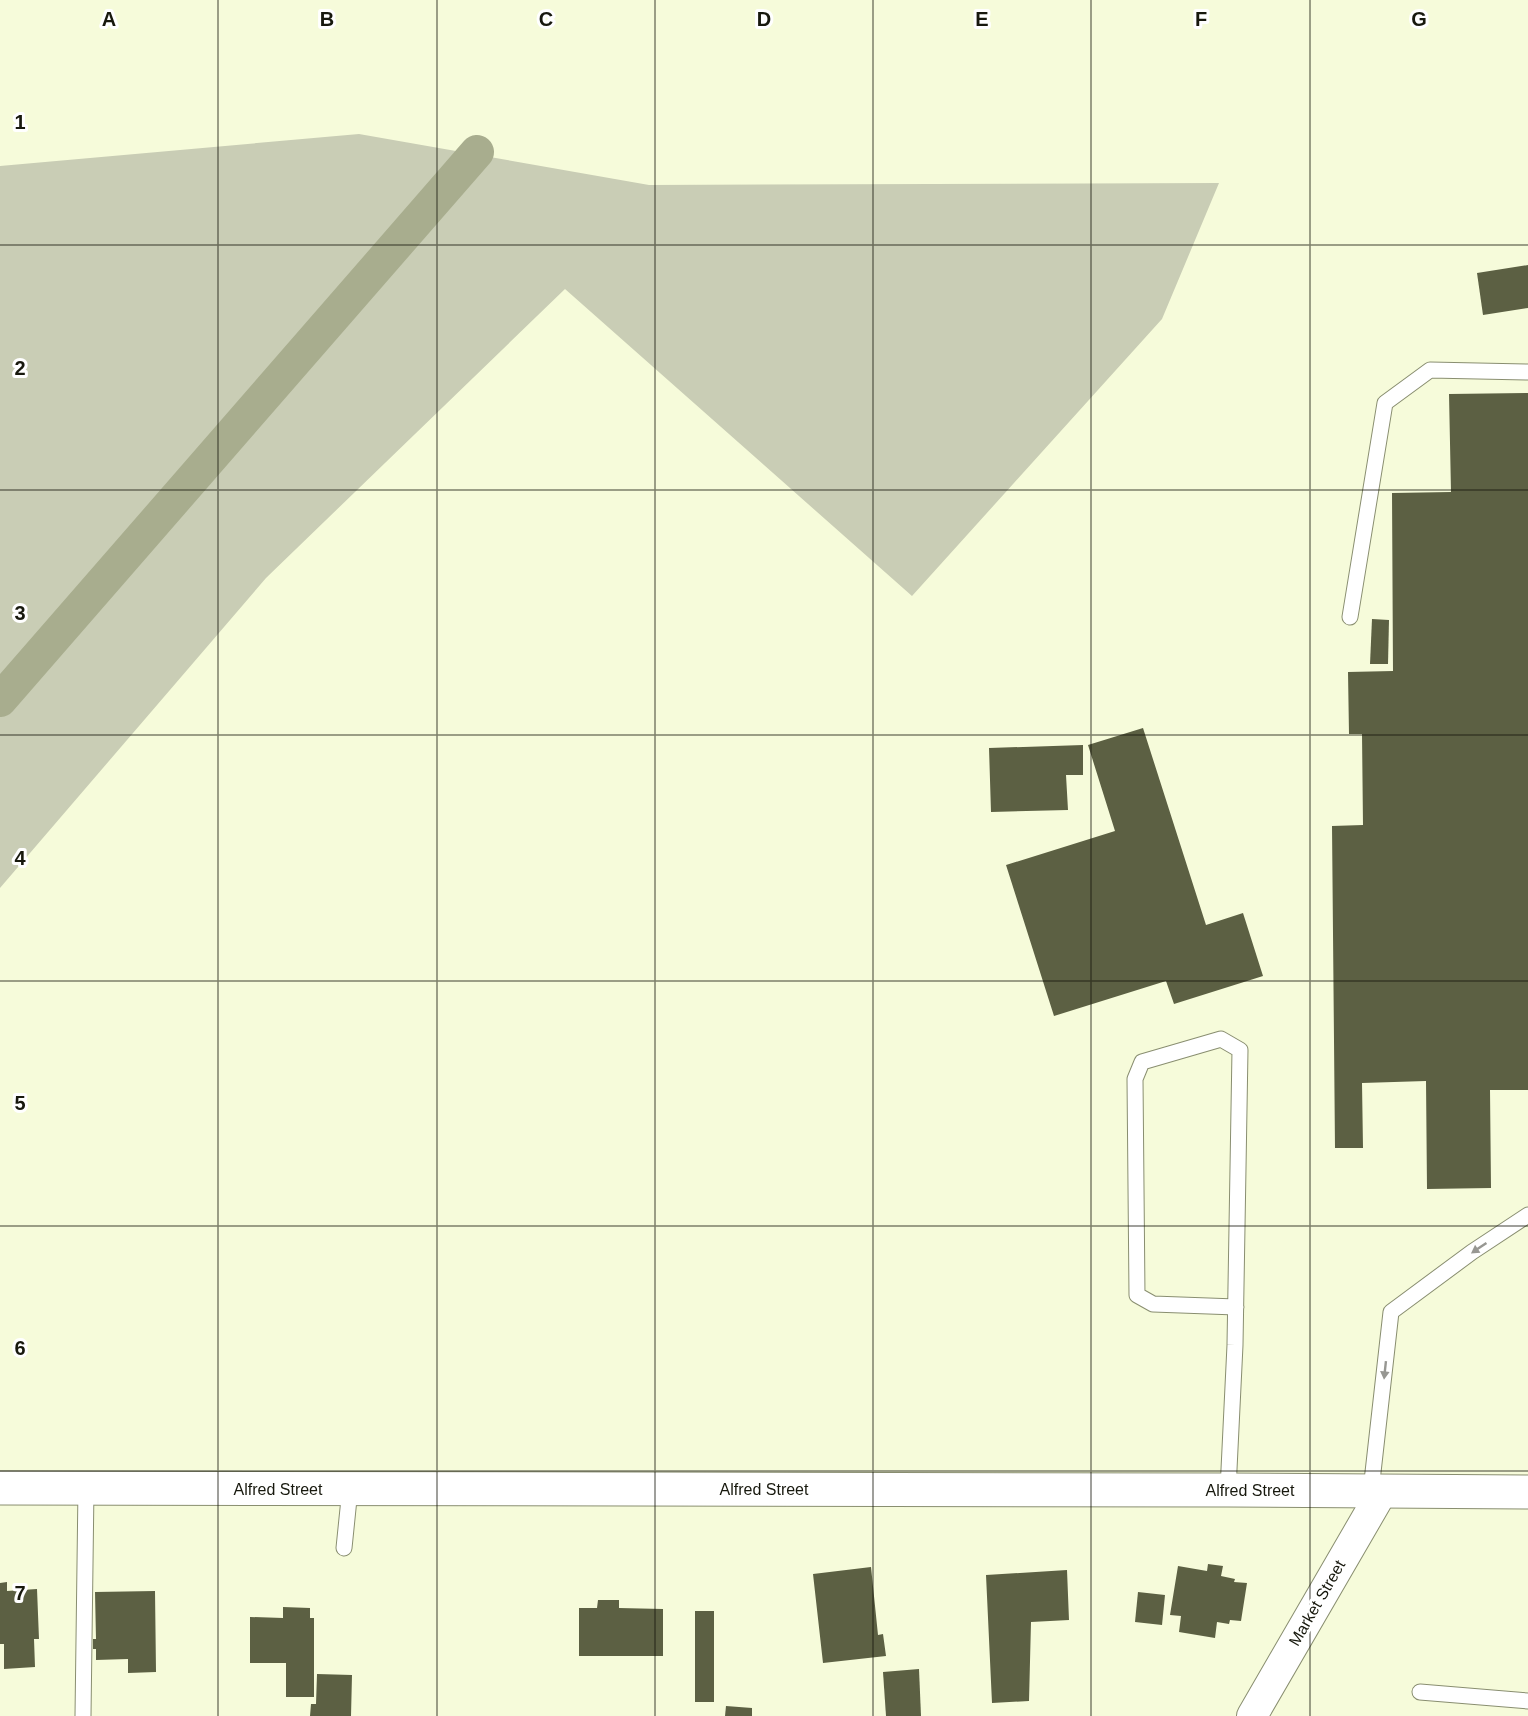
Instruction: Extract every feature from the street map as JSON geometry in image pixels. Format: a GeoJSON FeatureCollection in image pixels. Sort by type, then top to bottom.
{"type":"FeatureCollection","features":[{"type":"Feature","properties":{"kind":"main road","name":"Alfred Street"},"geometry":{"type":"LineString","coordinates":[[0,1488],[1528,1492]]}},
{"type":"Feature","properties":{"kind":"street","name":"Market Street"},"geometry":{"type":"LineString","coordinates":[[1252,1716],[1377,1490]]}},
{"type":"Feature","properties":{"kind":"lane"},"geometry":{"type":"LineString","coordinates":[[1350,617],[1384,403],[1430,370],[1528,372]]}},
{"type":"Feature","properties":{"kind":"lane"},"geometry":{"type":"LineString","coordinates":[[1228,1490],[1236,1307],[1240,1050],[1221,1039],[1142,1062],[1135,1079],[1137,1295],[1153,1304],[1236,1307]]}},
{"type":"Feature","properties":{"kind":"lane"},"geometry":{"type":"LineString","coordinates":[[1377,1490],[1391,1312],[1472,1252],[1528,1215]]}},
{"type":"Feature","properties":{"kind":"lane"},"geometry":{"type":"LineString","coordinates":[[83,1716],[86,1488]]}},
{"type":"Feature","properties":{"kind":"lane"},"geometry":{"type":"LineString","coordinates":[[344,1548],[350,1489]]}},
{"type":"Feature","properties":{"kind":"lane"},"geometry":{"type":"LineString","coordinates":[[1420,1692],[1528,1701]]}},
{"type":"Feature","properties":{"kind":"green space"},"geometry":{"type":"Polygon","coordinates":[[[359,134],[649,185],[1219,183],[1162,319],[912,596],[565,289],[266,578],[0,888],[0,166],[359,134]]]}},
{"type":"Feature","properties":{"kind":"building"},"geometry":{"type":"Polygon","coordinates":[[[1528,265],[1528,308],[1483,315],[1477,273],[1528,265]]]}},
{"type":"Feature","properties":{"kind":"building"},"geometry":{"type":"Polygon","coordinates":[[[1528,393],[1528,1090],[1490,1090],[1491,1188],[1427,1189],[1426,1081],[1362,1083],[1363,1148],[1335,1148],[1332,826],[1363,825],[1362,734],[1349,734],[1348,672],[1393,671],[1392,493],[1451,492],[1449,394],[1528,393]]]}},
{"type":"Feature","properties":{"kind":"building"},"geometry":{"type":"Polygon","coordinates":[[[1372,619],[1389,620],[1388,664],[1370,664],[1372,619]]]}},
{"type":"Feature","properties":{"kind":"building"},"geometry":{"type":"Polygon","coordinates":[[[1143,728],[1206,925],[1243,913],[1263,976],[1174,1004],[1166,981],[1054,1016],[1006,865],[1115,831],[1088,745],[1143,728]]]}},
{"type":"Feature","properties":{"kind":"building"},"geometry":{"type":"Polygon","coordinates":[[[1083,745],[1083,775],[1066,775],[1068,810],[991,812],[989,748],[1083,745]]]}},
{"type":"Feature","properties":{"kind":"building"},"geometry":{"type":"Polygon","coordinates":[[[1208,1564],[1223,1566],[1221,1576],[1235,1579],[1234,1582],[1247,1583],[1241,1621],[1230,1620],[1229,1624],[1217,1622],[1215,1638],[1179,1632],[1181,1616],[1170,1615],[1178,1566],[1207,1571],[1208,1564]]]}},
{"type":"Feature","properties":{"kind":"building"},"geometry":{"type":"Polygon","coordinates":[[[871,1567],[878,1635],[883,1634],[886,1656],[823,1663],[813,1574],[871,1567]]]}},
{"type":"Feature","properties":{"kind":"building"},"geometry":{"type":"Polygon","coordinates":[[[1067,1570],[1069,1620],[1031,1622],[1029,1701],[992,1703],[986,1575],[1067,1570]]]}},
{"type":"Feature","properties":{"kind":"building"},"geometry":{"type":"Polygon","coordinates":[[[7,1582],[7,1591],[37,1589],[39,1639],[34,1639],[35,1667],[4,1669],[4,1644],[0,1644],[0,1583],[7,1582]]]}},
{"type":"Feature","properties":{"kind":"building"},"geometry":{"type":"Polygon","coordinates":[[[155,1591],[156,1672],[128,1673],[128,1659],[96,1660],[96,1649],[93,1649],[93,1639],[96,1639],[95,1592],[155,1591]]]}},
{"type":"Feature","properties":{"kind":"building"},"geometry":{"type":"Polygon","coordinates":[[[1138,1592],[1165,1595],[1162,1625],[1135,1622],[1138,1592]]]}},
{"type":"Feature","properties":{"kind":"building"},"geometry":{"type":"Polygon","coordinates":[[[598,1600],[619,1600],[619,1608],[663,1609],[663,1656],[579,1656],[579,1608],[597,1608],[598,1600]]]}},
{"type":"Feature","properties":{"kind":"building"},"geometry":{"type":"Polygon","coordinates":[[[283,1607],[310,1608],[310,1618],[314,1618],[314,1697],[286,1697],[286,1663],[250,1663],[250,1617],[283,1618],[283,1607]]]}},
{"type":"Feature","properties":{"kind":"building"},"geometry":{"type":"Polygon","coordinates":[[[695,1611],[714,1611],[714,1702],[695,1702],[695,1611]]]}},
{"type":"Feature","properties":{"kind":"building"},"geometry":{"type":"Polygon","coordinates":[[[919,1669],[921,1716],[886,1716],[883,1672],[919,1669]]]}},
{"type":"Feature","properties":{"kind":"building"},"geometry":{"type":"Polygon","coordinates":[[[317,1674],[352,1675],[351,1716],[310,1716],[311,1704],[316,1704],[317,1674]]]}},
{"type":"Feature","properties":{"kind":"building"},"geometry":{"type":"Polygon","coordinates":[[[726,1706],[752,1708],[752,1716],[725,1716],[726,1706]]]}},
{"type":"Feature","properties":{"kind":"waterway"},"geometry":{"type":"LineString","coordinates":[[0,700],[477,152]]}}]}
